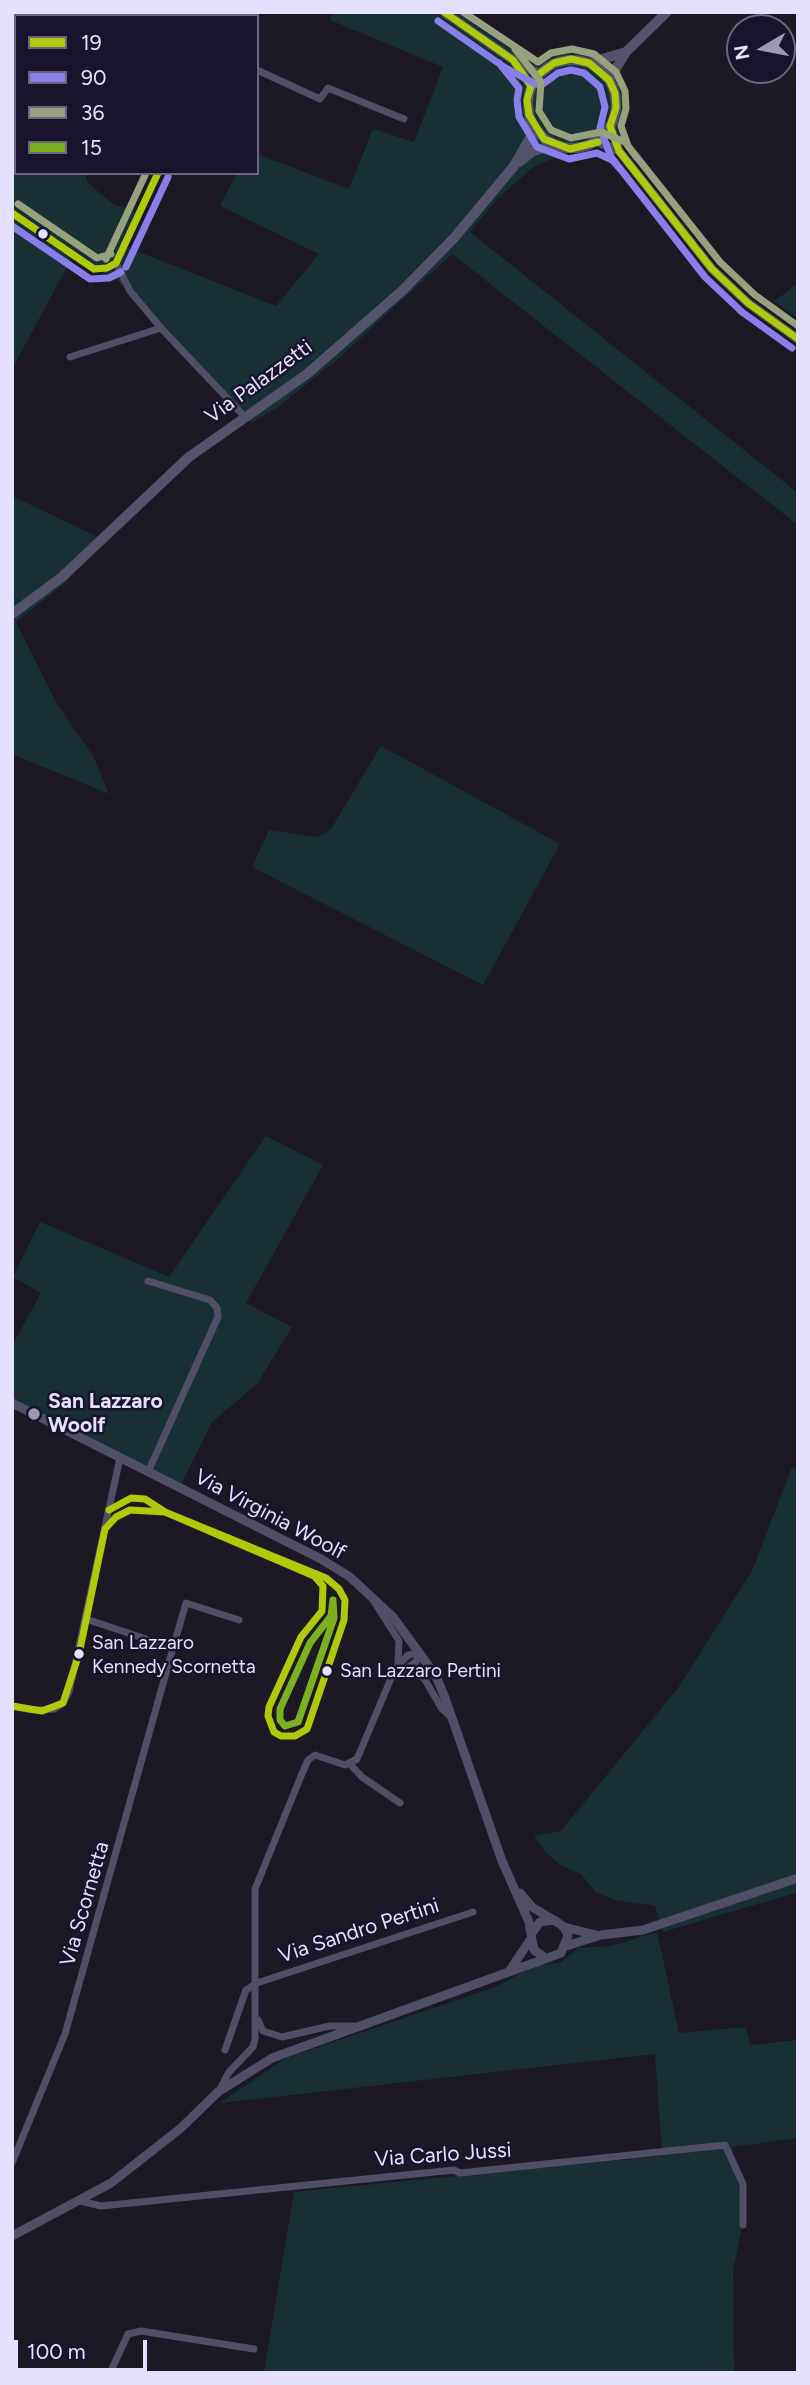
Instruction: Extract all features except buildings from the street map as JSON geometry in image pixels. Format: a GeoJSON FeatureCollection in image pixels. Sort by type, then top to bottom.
{"type":"FeatureCollection","features":[{"type":"Feature","properties":{"kind":"main road"},"geometry":{"type":"LineString","coordinates":[[609,79],[626,52],[667,12]]}},
{"type":"Feature","properties":{"kind":"main road"},"geometry":{"type":"LineString","coordinates":[[589,63],[626,52]]}},
{"type":"Feature","properties":{"kind":"main road"},"geometry":{"type":"LineString","coordinates":[[555,145],[535,129],[528,115],[527,100],[531,86],[539,74],[562,61],[572,59],[589,63],[609,79],[616,108],[610,126],[598,142]]}},
{"type":"Feature","properties":{"kind":"main road","name":"Via Palazzetti"},"geometry":{"type":"LineString","coordinates":[[12,614],[62,576],[189,457],[307,374],[403,290],[454,238],[514,166],[535,129]]}},
{"type":"Feature","properties":{"kind":"main road","name":"Via Palazzetti"},"geometry":{"type":"LineString","coordinates":[[514,166],[533,151],[555,145],[570,149],[598,142]]}},
{"type":"Feature","properties":{"kind":"street"},"geometry":{"type":"LineString","coordinates":[[444,12],[513,60],[539,74]]}},
{"type":"Feature","properties":{"kind":"street"},"geometry":{"type":"LineString","coordinates":[[513,60],[531,86]]}},
{"type":"Feature","properties":{"kind":"street"},"geometry":{"type":"LineString","coordinates":[[259,71],[320,99],[328,88],[404,119]]}},
{"type":"Feature","properties":{"kind":"street"},"geometry":{"type":"LineString","coordinates":[[610,126],[619,151],[712,269],[748,303],[798,339]]}},
{"type":"Feature","properties":{"kind":"street"},"geometry":{"type":"LineString","coordinates":[[598,142],[619,151]]}},
{"type":"Feature","properties":{"kind":"street"},"geometry":{"type":"LineString","coordinates":[[12,213],[94,269],[107,268],[116,263],[157,175]]}},
{"type":"Feature","properties":{"kind":"street"},"geometry":{"type":"LineString","coordinates":[[116,263],[126,285],[161,328],[244,416]]}},
{"type":"Feature","properties":{"kind":"street"},"geometry":{"type":"LineString","coordinates":[[70,357],[161,328]]}},
{"type":"Feature","properties":{"kind":"street"},"geometry":{"type":"LineString","coordinates":[[148,1281],[210,1300],[217,1308],[218,1317],[148,1472]]}},
{"type":"Feature","properties":{"kind":"street","name":"Via Virginia Woolf"},"geometry":{"type":"LineString","coordinates":[[12,1403],[321,1559],[350,1577],[393,1617],[436,1676],[510,1880],[526,1914],[530,1937]]}},
{"type":"Feature","properties":{"kind":"street"},"geometry":{"type":"LineString","coordinates":[[12,1706],[42,1711],[63,1703],[72,1680],[120,1458]]}},
{"type":"Feature","properties":{"kind":"street","name":"Via Virginia Woolf"},"geometry":{"type":"LineString","coordinates":[[371,1596],[399,1641],[398,1669],[424,1678],[442,1709],[454,1720]]}},
{"type":"Feature","properties":{"kind":"street","name":"Via Scornetta"},"geometry":{"type":"LineString","coordinates":[[12,2162],[65,2034],[186,1603],[239,1620]]}},
{"type":"Feature","properties":{"kind":"street"},"geometry":{"type":"LineString","coordinates":[[86,1619],[173,1648]]}},
{"type":"Feature","properties":{"kind":"street"},"geometry":{"type":"LineString","coordinates":[[350,1764],[357,1759],[388,1683],[411,1653],[420,1653]]}},
{"type":"Feature","properties":{"kind":"street","name":"Via Sandro Pertini"},"geometry":{"type":"LineString","coordinates":[[218,2092],[229,2072],[253,2047],[257,2015],[255,1889],[308,1760],[316,1755],[341,1764],[350,1764],[362,1777],[400,1803]]}},
{"type":"Feature","properties":{"kind":"street"},"geometry":{"type":"LineString","coordinates":[[566,1946],[601,1935],[643,1930],[798,1878]]}},
{"type":"Feature","properties":{"kind":"street","name":"Via Virginia Woolf"},"geometry":{"type":"LineString","coordinates":[[510,1880],[532,1907],[554,1920]]}},
{"type":"Feature","properties":{"kind":"street","name":"Via Sandro Pertini"},"geometry":{"type":"LineString","coordinates":[[225,2050],[246,1990],[257,1983],[473,1912]]}},
{"type":"Feature","properties":{"kind":"street"},"geometry":{"type":"LineString","coordinates":[[509,1972],[540,1922],[554,1920],[565,1927],[601,1935]]}},
{"type":"Feature","properties":{"kind":"street"},"geometry":{"type":"LineString","coordinates":[[12,2236],[80,2201],[132,2168],[218,2092],[272,2057],[474,1987],[544,1957],[561,1953],[568,1936],[565,1927]]}},
{"type":"Feature","properties":{"kind":"street"},"geometry":{"type":"LineString","coordinates":[[530,1937],[534,1950],[544,1957]]}},
{"type":"Feature","properties":{"kind":"street"},"geometry":{"type":"LineString","coordinates":[[257,2015],[263,2031],[282,2037],[330,2026],[356,2026]]}},
{"type":"Feature","properties":{"kind":"street","name":"Via Carlo Jussi"},"geometry":{"type":"LineString","coordinates":[[80,2201],[101,2206],[454,2170],[460,2174],[725,2145],[743,2183],[743,2225]]}},
{"type":"Feature","properties":{"kind":"street"},"geometry":{"type":"LineString","coordinates":[[110,2373],[128,2334],[141,2331],[254,2349]]}},
{"type":"Feature","properties":{"kind":"green space"},"geometry":{"type":"Polygon","coordinates":[[[333,12],[471,12],[523,56],[540,58],[577,50],[600,56],[608,63],[619,81],[623,103],[620,134],[536,165],[499,197],[470,232],[798,493],[798,525],[452,254],[340,357],[278,407],[251,423],[118,281],[73,256],[12,369],[12,127],[14,175],[86,175],[88,183],[113,204],[140,213],[126,247],[276,306],[319,254],[220,206],[236,175],[259,175],[259,155],[349,189],[373,129],[414,142],[443,67],[330,20],[333,12]]]}},
{"type":"Feature","properties":{"kind":"green space"},"geometry":{"type":"Polygon","coordinates":[[[798,283],[798,319],[775,301],[798,283]]]}},
{"type":"Feature","properties":{"kind":"green space"},"geometry":{"type":"Polygon","coordinates":[[[12,496],[102,539],[66,582],[16,622],[57,704],[93,756],[109,794],[12,754],[12,496]]]}},
{"type":"Feature","properties":{"kind":"green space"},"geometry":{"type":"Polygon","coordinates":[[[381,746],[560,844],[483,985],[252,867],[269,830],[318,837],[331,829],[381,746]]]}},
{"type":"Feature","properties":{"kind":"green space"},"geometry":{"type":"Polygon","coordinates":[[[266,1136],[323,1165],[246,1303],[292,1327],[257,1384],[212,1422],[181,1484],[12,1405],[12,1346],[41,1293],[13,1277],[40,1222],[169,1277],[266,1136]]]}},
{"type":"Feature","properties":{"kind":"green space"},"geometry":{"type":"Polygon","coordinates":[[[792,1467],[798,1471],[798,1892],[663,1932],[655,1906],[615,1900],[596,1892],[581,1874],[561,1865],[545,1852],[534,1836],[561,1831],[678,1688],[752,1571],[792,1467]]]}},
{"type":"Feature","properties":{"kind":"green space"},"geometry":{"type":"Polygon","coordinates":[[[657,1932],[679,2033],[746,2027],[750,2045],[798,2040],[798,2138],[732,2147],[744,2219],[733,2270],[734,2373],[264,2373],[294,2192],[662,2156],[655,2054],[220,2103],[286,2058],[496,1987],[535,1965],[560,1963],[578,1948],[611,1946],[657,1932]]]}},
{"type":"Feature","properties":{"kind":"transit line","name":"19"},"geometry":{"type":"LineString","coordinates":[[444,12],[513,60],[531,86]]}},
{"type":"Feature","properties":{"kind":"transit line","name":"36"},"geometry":{"type":"LineString","coordinates":[[463,12],[538,62],[551,53],[572,49],[594,54],[616,72],[625,91],[626,109],[621,126],[628,146],[720,262],[755,295],[798,326]]}},
{"type":"Feature","properties":{"kind":"transit line","name":"90"},"geometry":{"type":"LineString","coordinates":[[438,21],[504,67],[535,84],[543,84],[558,73],[571,70],[584,73],[600,87],[605,107],[600,128],[611,157],[705,277],[742,312],[792,348]]}},
{"type":"Feature","properties":{"kind":"transit line","name":"36"},"geometry":{"type":"LineString","coordinates":[[515,49],[541,82],[539,111],[551,130],[571,138],[601,132],[625,142],[637,158]]}},
{"type":"Feature","properties":{"kind":"transit line","name":"19"},"geometry":{"type":"LineString","coordinates":[[539,74],[554,63],[571,59],[589,63],[609,80],[615,93],[616,108],[610,126]]}},
{"type":"Feature","properties":{"kind":"transit line","name":"90"},"geometry":{"type":"LineString","coordinates":[[499,63],[519,88],[519,117],[537,147],[569,159],[597,153],[612,160],[621,170]]}},
{"type":"Feature","properties":{"kind":"transit line","name":"19"},"geometry":{"type":"LineString","coordinates":[[531,86],[527,100],[529,115],[544,139],[570,149],[598,142]]}},
{"type":"Feature","properties":{"kind":"transit line","name":"19"},"geometry":{"type":"LineString","coordinates":[[610,126],[619,151],[712,269],[748,303],[798,339]]}},
{"type":"Feature","properties":{"kind":"transit line","name":"36"},"geometry":{"type":"LineString","coordinates":[[106,259],[145,175]]}},
{"type":"Feature","properties":{"kind":"transit line","name":"19"},"geometry":{"type":"LineString","coordinates":[[116,263],[157,175]]}},
{"type":"Feature","properties":{"kind":"transit line","name":"90"},"geometry":{"type":"LineString","coordinates":[[126,267],[168,177]]}},
{"type":"Feature","properties":{"kind":"transit line","name":"36"},"geometry":{"type":"LineString","coordinates":[[18,204],[97,258],[111,254]]}},
{"type":"Feature","properties":{"kind":"transit line","name":"19"},"geometry":{"type":"LineString","coordinates":[[12,213],[94,269],[107,268],[116,263]]}},
{"type":"Feature","properties":{"kind":"transit line","name":"90"},"geometry":{"type":"LineString","coordinates":[[12,226],[90,279],[109,278],[121,272]]}},
{"type":"Feature","properties":{"kind":"transit line","name":"19"},"geometry":{"type":"LineString","coordinates":[[109,1510],[131,1498],[145,1499],[165,1512]]}},
{"type":"Feature","properties":{"kind":"transit line","name":"19"},"geometry":{"type":"LineString","coordinates":[[12,1706],[42,1711],[63,1703],[79,1654],[105,1529],[116,1517],[130,1510],[165,1512]]}},
{"type":"Feature","properties":{"kind":"transit line","name":"19"},"geometry":{"type":"LineString","coordinates":[[165,1512],[326,1578],[339,1589],[345,1600],[344,1620],[307,1729],[295,1736],[281,1736],[274,1732],[268,1716],[269,1707],[301,1637],[322,1611],[323,1586],[314,1576],[165,1512]]}},
{"type":"Feature","properties":{"kind":"transit line","name":"15"},"geometry":{"type":"LineString","coordinates":[[333,1600],[334,1618],[298,1722],[285,1726],[280,1720],[280,1709],[310,1643],[331,1616],[333,1600]]}},
{"type":"Feature","properties":{"kind":"place","name":"San Lazzaro Woolf"},"geometry":{"type":"Point","coordinates":[34,1414]}},
{"type":"Feature","properties":{"kind":"place","name":"San Lazzaro Kennedy Scornetta"},"geometry":{"type":"Point","coordinates":[79,1654]}},
{"type":"Feature","properties":{"kind":"place","name":"San Lazzaro Pertini"},"geometry":{"type":"Point","coordinates":[327,1671]}}]}
